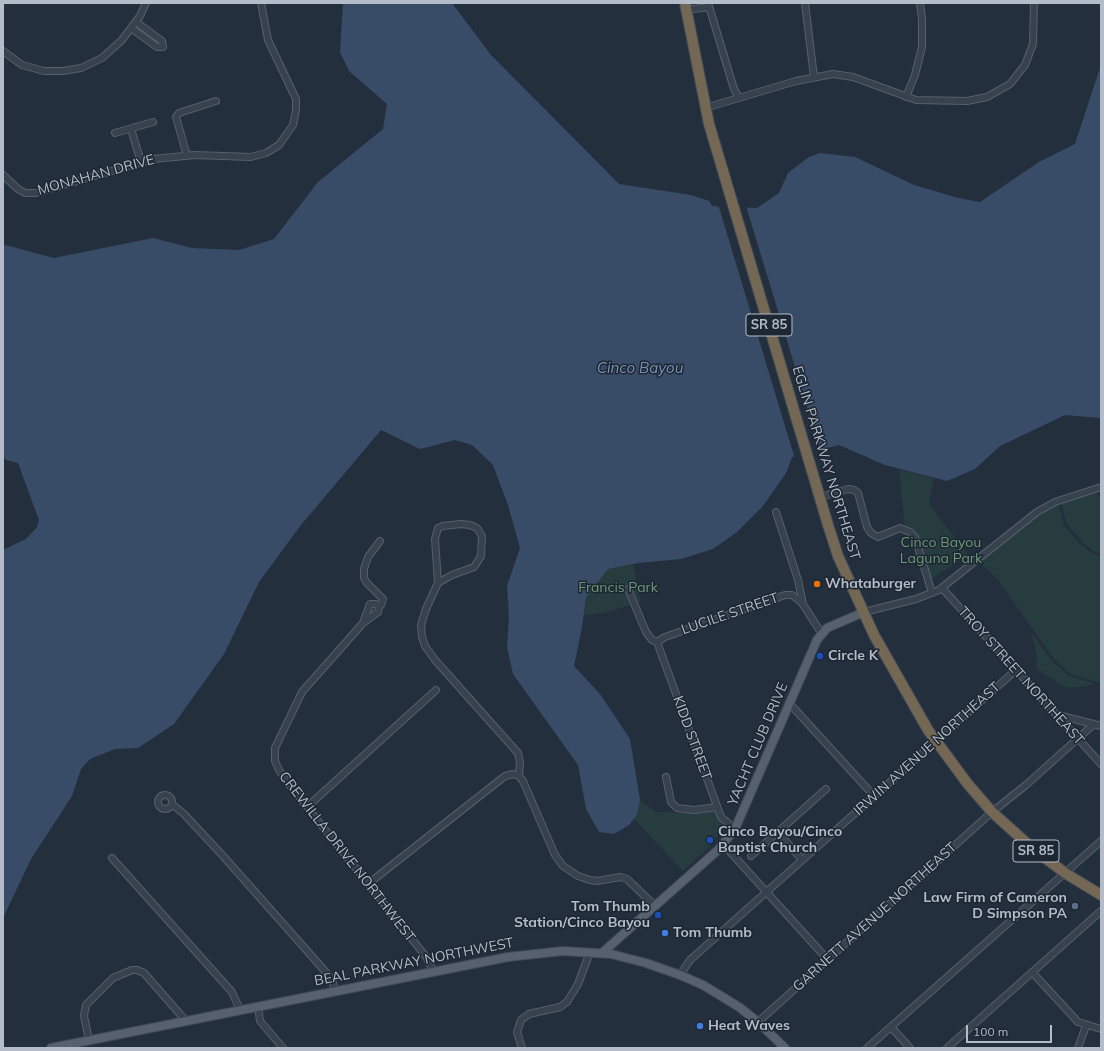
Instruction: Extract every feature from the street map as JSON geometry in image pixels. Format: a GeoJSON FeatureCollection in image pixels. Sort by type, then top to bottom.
{"type":"FeatureCollection","features":[{"type":"Feature","properties":{"kind":"highway","name":"EGLIN PARKWAY NORTHEAST"},"geometry":{"type":"LineString","coordinates":[[685,7],[705,108],[729,192],[838,556],[864,612],[895,674],[935,741],[967,783],[992,812],[1032,848],[1065,873],[1101,895]]}},
{"type":"Feature","properties":{"kind":"main road","name":"YACHT CLUB DRIVE"},"geometry":{"type":"LineString","coordinates":[[602,953],[723,844],[735,829],[817,640],[827,628],[864,612]]}},
{"type":"Feature","properties":{"kind":"main road","name":"BEAL PARKWAY NORTHWEST"},"geometry":{"type":"LineString","coordinates":[[51,1048],[433,971],[530,953],[590,952],[637,960],[680,975],[720,995],[758,1022],[785,1048]]}},
{"type":"Feature","properties":{"kind":"street"},"geometry":{"type":"LineString","coordinates":[[3,51],[18,62],[31,68],[56,72],[73,70],[91,64],[102,58],[122,40],[136,22],[146,3]]}},
{"type":"Feature","properties":{"kind":"street","name":"MONAHAN DRIVE"},"geometry":{"type":"LineString","coordinates":[[3,175],[18,189],[25,193],[36,193],[163,157],[247,157],[260,155],[279,145],[290,132],[296,117],[295,96],[268,40],[261,3]]}},
{"type":"Feature","properties":{"kind":"street"},"geometry":{"type":"LineString","coordinates":[[805,3],[814,77]]}},
{"type":"Feature","properties":{"kind":"street"},"geometry":{"type":"LineString","coordinates":[[906,97],[915,75],[922,47],[922,19],[920,3]]}},
{"type":"Feature","properties":{"kind":"street"},"geometry":{"type":"LineString","coordinates":[[705,108],[823,74],[842,75],[906,97],[925,101],[967,101],[987,97],[1002,89],[1020,73],[1030,55],[1034,34],[1034,3]]}},
{"type":"Feature","properties":{"kind":"street"},"geometry":{"type":"LineString","coordinates":[[685,7],[708,5],[734,89],[739,98]]}},
{"type":"Feature","properties":{"kind":"street"},"geometry":{"type":"LineString","coordinates":[[131,28],[157,47],[163,47],[162,41],[136,22]]}},
{"type":"Feature","properties":{"kind":"street"},"geometry":{"type":"LineString","coordinates":[[187,156],[176,117],[179,113],[216,101]]}},
{"type":"Feature","properties":{"kind":"street"},"geometry":{"type":"LineString","coordinates":[[115,134],[153,122]]}},
{"type":"Feature","properties":{"kind":"street"},"geometry":{"type":"LineString","coordinates":[[131,129],[141,162]]}},
{"type":"Feature","properties":{"kind":"street"},"geometry":{"type":"LineString","coordinates":[[864,612],[916,599],[942,588],[1036,512],[1055,502],[1099,488],[1101,494]]}},
{"type":"Feature","properties":{"kind":"street"},"geometry":{"type":"LineString","coordinates":[[820,497],[848,489],[854,490],[858,493],[867,527],[871,533],[878,537],[900,528],[910,532],[915,537],[932,593]]}},
{"type":"Feature","properties":{"kind":"street"},"geometry":{"type":"LineString","coordinates":[[776,512],[798,580],[803,604],[822,634]]}},
{"type":"Feature","properties":{"kind":"street"},"geometry":{"type":"LineString","coordinates":[[438,583],[452,575],[468,570],[478,563],[481,556],[483,542],[477,528],[470,525],[461,524],[442,526],[438,528],[436,539],[438,583],[426,609],[421,625],[422,637],[425,646],[435,660],[518,754],[520,762],[519,776]]}},
{"type":"Feature","properties":{"kind":"street"},"geometry":{"type":"LineString","coordinates":[[379,608],[383,599],[367,583],[364,578],[364,569],[368,557],[380,541]]}},
{"type":"Feature","properties":{"kind":"street","name":"TROY STREET NORTHEAST"},"geometry":{"type":"LineString","coordinates":[[942,588],[1101,764]]}},
{"type":"Feature","properties":{"kind":"street"},"geometry":{"type":"LineString","coordinates":[[628,589],[646,632],[652,640],[657,642]]}},
{"type":"Feature","properties":{"kind":"street","name":"LUCILE STREET"},"geometry":{"type":"LineString","coordinates":[[657,642],[665,636],[785,595],[792,595],[803,604]]}},
{"type":"Feature","properties":{"kind":"street","name":"CREWILLA DRIVE NORTHWEST"},"geometry":{"type":"LineString","coordinates":[[363,623],[370,604],[376,604],[379,608],[378,612],[363,623],[302,692],[276,748],[275,761],[279,770],[307,807],[427,958],[433,971]]}},
{"type":"Feature","properties":{"kind":"street","name":"KIDD STREET"},"geometry":{"type":"LineString","coordinates":[[657,642],[721,817],[735,829]]}},
{"type":"Feature","properties":{"kind":"street","name":"IRWIN AVENUE NORTHEAST"},"geometry":{"type":"LineString","coordinates":[[680,975],[690,960],[1016,670]]}},
{"type":"Feature","properties":{"kind":"street"},"geometry":{"type":"LineString","coordinates":[[307,807],[436,690]]}},
{"type":"Feature","properties":{"kind":"street"},"geometry":{"type":"LineString","coordinates":[[790,704],[874,796]]}},
{"type":"Feature","properties":{"kind":"street"},"geometry":{"type":"LineString","coordinates":[[1057,715],[1101,726]]}},
{"type":"Feature","properties":{"kind":"street","name":"GARNETT AVENUE NORTHEAST"},"geometry":{"type":"LineString","coordinates":[[758,1022],[992,812],[1094,724]]}},
{"type":"Feature","properties":{"kind":"street"},"geometry":{"type":"LineString","coordinates":[[368,884],[505,776],[513,774],[519,776],[523,781],[555,855],[563,866],[578,876],[590,880],[597,881],[620,877],[627,879],[655,906]]}},
{"type":"Feature","properties":{"kind":"street"},"geometry":{"type":"LineString","coordinates":[[666,777],[670,799],[673,805],[677,808],[694,810],[717,807]]}},
{"type":"Feature","properties":{"kind":"street"},"geometry":{"type":"LineString","coordinates":[[751,856],[826,789]]}},
{"type":"Feature","properties":{"kind":"street"},"geometry":{"type":"LineString","coordinates":[[172,804],[184,814],[224,857],[332,979],[335,991]]}},
{"type":"Feature","properties":{"kind":"street"},"geometry":{"type":"LineString","coordinates":[[778,832],[802,860]]}},
{"type":"Feature","properties":{"kind":"street"},"geometry":{"type":"LineString","coordinates":[[867,1048],[1101,841]]}},
{"type":"Feature","properties":{"kind":"street"},"geometry":{"type":"LineString","coordinates":[[723,844],[828,960]]}},
{"type":"Feature","properties":{"kind":"street"},"geometry":{"type":"LineString","coordinates":[[112,858],[232,992],[240,1010]]}},
{"type":"Feature","properties":{"kind":"street"},"geometry":{"type":"LineString","coordinates":[[947,1048],[1101,911]]}},
{"type":"Feature","properties":{"kind":"street"},"geometry":{"type":"LineString","coordinates":[[522,1048],[517,1032],[520,1022],[529,1014],[560,1007],[567,1002],[578,984],[590,952]]}},
{"type":"Feature","properties":{"kind":"street"},"geometry":{"type":"LineString","coordinates":[[89,1040],[84,1016],[86,1005],[113,978],[132,970],[137,970],[144,974],[186,1021]]}},
{"type":"Feature","properties":{"kind":"street"},"geometry":{"type":"LineString","coordinates":[[1032,972],[1073,1017],[1086,1026],[1101,1030]]}},
{"type":"Feature","properties":{"kind":"street"},"geometry":{"type":"LineString","coordinates":[[258,1006],[260,1021],[283,1048]]}},
{"type":"Feature","properties":{"kind":"street"},"geometry":{"type":"LineString","coordinates":[[1078,1048],[1086,1026]]}},
{"type":"Feature","properties":{"kind":"street"},"geometry":{"type":"LineString","coordinates":[[891,1027],[910,1048]]}},
{"type":"Feature","properties":{"kind":"green space","name":"Cinco Bayou Laguna Park"},"geometry":{"type":"Polygon","coordinates":[[[899,470],[934,478],[929,504],[968,555],[931,579],[920,547],[910,529],[905,527],[899,470]]]}},
{"type":"Feature","properties":{"kind":"green space"},"geometry":{"type":"Polygon","coordinates":[[[1096,492],[1101,500],[1101,554],[1093,551],[1082,542],[1067,524],[1061,504],[1096,492]]]}},
{"type":"Feature","properties":{"kind":"green space"},"geometry":{"type":"Polygon","coordinates":[[[1058,503],[1064,525],[1080,544],[1092,553],[1101,557],[1101,683],[1070,674],[1054,659],[998,580],[979,561],[1044,510],[1058,503]]]}},
{"type":"Feature","properties":{"kind":"green space","name":"Francis Park"},"geometry":{"type":"Polygon","coordinates":[[[633,564],[641,602],[604,613],[584,615],[586,598],[608,569],[633,564]]]}},
{"type":"Feature","properties":{"kind":"green space"},"geometry":{"type":"Polygon","coordinates":[[[1031,632],[1052,661],[1069,676],[1096,684],[1073,688],[1065,687],[1036,668],[1037,655],[1031,632]]]}},
{"type":"Feature","properties":{"kind":"green space"},"geometry":{"type":"Polygon","coordinates":[[[640,800],[656,812],[700,813],[716,811],[725,827],[711,845],[683,871],[634,819],[637,815],[640,800]]]}},
{"type":"Feature","properties":{"kind":"water","name":"Cinco Bayou"},"geometry":{"type":"Polygon","coordinates":[[[343,3],[452,3],[491,55],[619,184],[691,195],[709,201],[712,206],[757,208],[779,193],[788,173],[809,157],[820,153],[855,157],[914,185],[958,198],[980,202],[1039,162],[1075,144],[1101,65],[1101,418],[1065,415],[1000,446],[975,469],[947,481],[885,465],[839,445],[792,457],[786,473],[763,506],[737,532],[713,549],[681,559],[638,563],[608,569],[586,598],[574,666],[600,694],[630,739],[640,800],[637,815],[629,825],[614,834],[599,832],[586,809],[578,765],[513,674],[507,647],[509,617],[507,586],[520,548],[508,505],[493,465],[472,445],[455,440],[420,449],[381,430],[301,525],[259,582],[224,654],[174,724],[138,748],[115,749],[90,759],[81,769],[72,796],[31,859],[3,918],[3,550],[26,539],[37,527],[39,520],[18,463],[6,460],[3,455],[3,243],[5,245],[54,258],[153,238],[192,248],[239,250],[274,239],[318,182],[383,129],[387,104],[349,71],[340,52],[343,3]]]}},
{"type":"Feature","properties":{"kind":"pier"},"geometry":{"type":"Polygon","coordinates":[[[718,204],[746,206],[821,452],[795,459],[718,204]]]}},
{"type":"Feature","properties":{"kind":"place","name":"Whataburger"},"geometry":{"type":"Point","coordinates":[817,584]}},
{"type":"Feature","properties":{"kind":"place","name":"Circle K"},"geometry":{"type":"Point","coordinates":[820,656]}},
{"type":"Feature","properties":{"kind":"place","name":"Cinco Bayou/Cinco Baptist Church"},"geometry":{"type":"Point","coordinates":[710,840]}},
{"type":"Feature","properties":{"kind":"place","name":"Law Firm of Cameron D Simpson PA"},"geometry":{"type":"Point","coordinates":[1075,906]}},
{"type":"Feature","properties":{"kind":"place","name":"Tom Thumb Station/Cinco Bayou"},"geometry":{"type":"Point","coordinates":[658,915]}},
{"type":"Feature","properties":{"kind":"place","name":"Tom Thumb"},"geometry":{"type":"Point","coordinates":[665,933]}},
{"type":"Feature","properties":{"kind":"place","name":"Heat Waves"},"geometry":{"type":"Point","coordinates":[700,1026]}}]}
